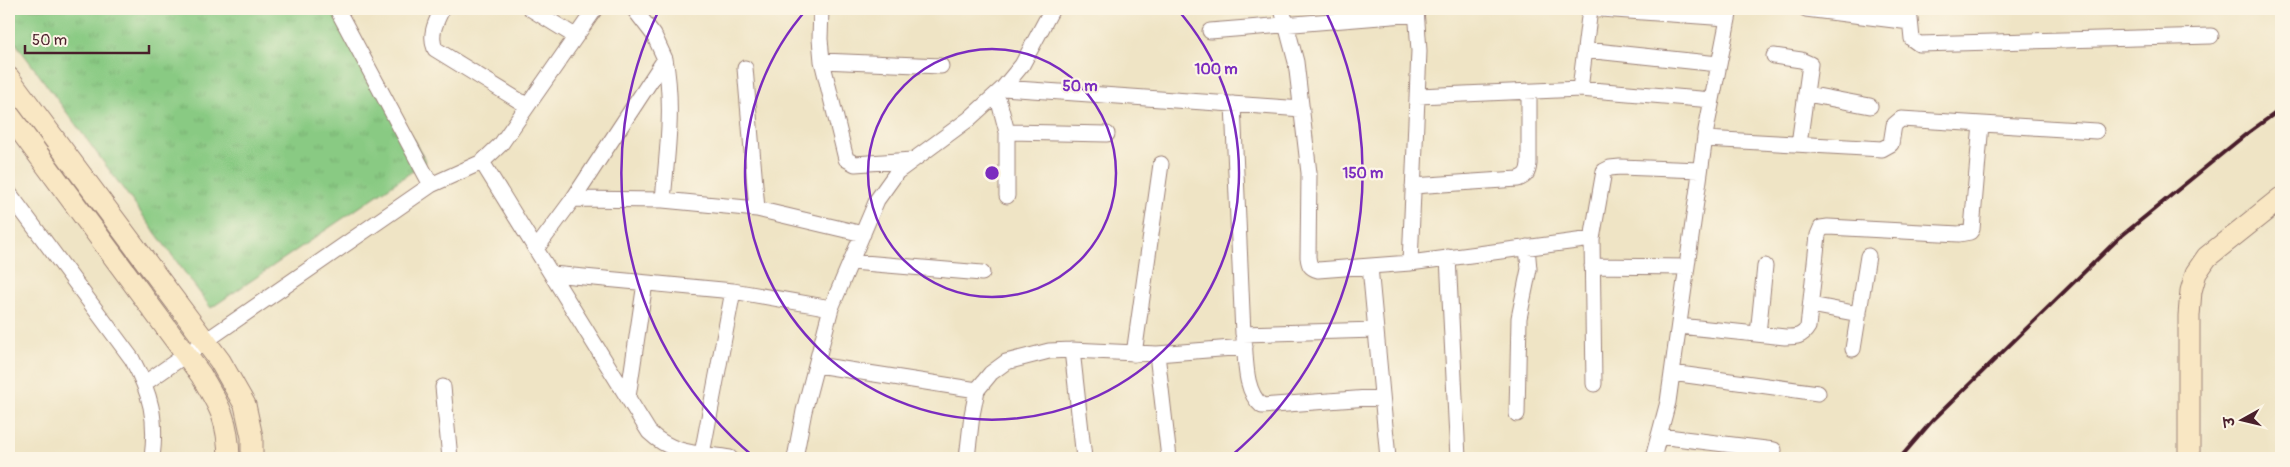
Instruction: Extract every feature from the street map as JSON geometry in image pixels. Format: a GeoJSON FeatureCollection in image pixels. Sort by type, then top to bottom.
{"type":"FeatureCollection","features":[{"type":"Feature","properties":{"kind":"main road"},"geometry":{"type":"LineString","coordinates":[[9,78],[220,361],[245,405],[252,437],[252,458]]}},
{"type":"Feature","properties":{"kind":"main road"},"geometry":{"type":"LineString","coordinates":[[9,115],[201,375],[222,412],[228,438],[229,458]]}},
{"type":"Feature","properties":{"kind":"main road"},"geometry":{"type":"LineString","coordinates":[[2189,458],[2189,316],[2191,291],[2196,273],[2207,257],[2281,198]]}},
{"type":"Feature","properties":{"kind":"street"},"geometry":{"type":"LineString","coordinates":[[338,9],[431,185]]}},
{"type":"Feature","properties":{"kind":"street"},"geometry":{"type":"LineString","coordinates":[[442,9],[433,32],[432,41],[435,49],[526,105]]}},
{"type":"Feature","properties":{"kind":"street"},"geometry":{"type":"LineString","coordinates":[[531,9],[575,36]]}},
{"type":"Feature","properties":{"kind":"street"},"geometry":{"type":"LineString","coordinates":[[145,383],[186,355],[204,340],[431,185],[482,162],[500,144],[595,9]]}},
{"type":"Feature","properties":{"kind":"street"},"geometry":{"type":"LineString","coordinates":[[634,9],[654,35],[666,59],[670,80],[670,109],[663,200]]}},
{"type":"Feature","properties":{"kind":"street"},"geometry":{"type":"LineString","coordinates":[[821,9],[820,39],[822,61],[846,159],[855,164],[912,160]]}},
{"type":"Feature","properties":{"kind":"street"},"geometry":{"type":"LineString","coordinates":[[795,458],[804,412],[831,308],[877,200],[897,172],[969,119],[1000,91],[1022,65],[1052,9]]}},
{"type":"Feature","properties":{"kind":"street"},"geometry":{"type":"LineString","coordinates":[[1282,9],[1288,24],[1302,109],[1309,173],[1309,264],[1313,269],[1370,267],[1592,239]]}},
{"type":"Feature","properties":{"kind":"street"},"geometry":{"type":"LineString","coordinates":[[1580,89],[1590,9]]}},
{"type":"Feature","properties":{"kind":"street"},"geometry":{"type":"LineString","coordinates":[[1601,9],[1729,13],[1718,64],[1700,170],[1668,402],[1653,458]]}},
{"type":"Feature","properties":{"kind":"street"},"geometry":{"type":"LineString","coordinates":[[1806,9],[1910,15],[1912,39],[1919,44],[2211,36]]}},
{"type":"Feature","properties":{"kind":"street"},"geometry":{"type":"LineString","coordinates":[[1210,31],[1416,11],[1419,51],[1418,96],[1410,262]]}},
{"type":"Feature","properties":{"kind":"street"},"geometry":{"type":"LineString","coordinates":[[1586,50],[1718,64]]}},
{"type":"Feature","properties":{"kind":"street"},"geometry":{"type":"LineString","coordinates":[[1774,56],[1801,60],[1810,64],[1799,144]]}},
{"type":"Feature","properties":{"kind":"street"},"geometry":{"type":"LineString","coordinates":[[536,249],[573,199],[666,59]]}},
{"type":"Feature","properties":{"kind":"street"},"geometry":{"type":"LineString","coordinates":[[822,61],[941,66]]}},
{"type":"Feature","properties":{"kind":"street"},"geometry":{"type":"LineString","coordinates":[[745,68],[757,209]]}},
{"type":"Feature","properties":{"kind":"street"},"geometry":{"type":"LineString","coordinates":[[1418,96],[1580,89],[1712,100]]}},
{"type":"Feature","properties":{"kind":"street"},"geometry":{"type":"LineString","coordinates":[[1000,91],[1302,109]]}},
{"type":"Feature","properties":{"kind":"street"},"geometry":{"type":"LineString","coordinates":[[1000,91],[1007,132],[1007,196]]}},
{"type":"Feature","properties":{"kind":"street"},"geometry":{"type":"LineString","coordinates":[[1413,186],[1518,179],[1523,177],[1528,172],[1529,164],[1529,91]]}},
{"type":"Feature","properties":{"kind":"street"},"geometry":{"type":"LineString","coordinates":[[1807,94],[1870,106]]}},
{"type":"Feature","properties":{"kind":"street"},"geometry":{"type":"LineString","coordinates":[[1233,104],[1244,340],[1250,390],[1255,400],[1262,406],[1382,397]]}},
{"type":"Feature","properties":{"kind":"street"},"geometry":{"type":"LineString","coordinates":[[1705,139],[1888,147],[1891,144],[1894,125],[1902,119],[2096,132]]}},
{"type":"Feature","properties":{"kind":"street"},"geometry":{"type":"LineString","coordinates":[[1679,326],[1796,337],[1804,334],[1808,327],[1818,235],[1821,228],[1828,226],[1959,234],[1970,232],[1972,228],[1981,124]]}},
{"type":"Feature","properties":{"kind":"street"},"geometry":{"type":"LineString","coordinates":[[1007,132],[1107,134]]}},
{"type":"Feature","properties":{"kind":"street"},"geometry":{"type":"LineString","coordinates":[[482,162],[650,432],[661,443],[675,450],[730,458]]}},
{"type":"Feature","properties":{"kind":"street"},"geometry":{"type":"LineString","coordinates":[[1134,354],[1161,164]]}},
{"type":"Feature","properties":{"kind":"street"},"geometry":{"type":"LineString","coordinates":[[1594,384],[1592,239],[1604,171],[1620,167],[1700,170]]}},
{"type":"Feature","properties":{"kind":"street"},"geometry":{"type":"LineString","coordinates":[[9,193],[132,359],[145,383],[153,409],[155,437],[152,458]]}},
{"type":"Feature","properties":{"kind":"street"},"geometry":{"type":"LineString","coordinates":[[573,199],[663,200],[757,209],[863,234]]}},
{"type":"Feature","properties":{"kind":"street"},"geometry":{"type":"LineString","coordinates":[[1517,414],[1519,318],[1529,270],[1527,248]]}},
{"type":"Feature","properties":{"kind":"street"},"geometry":{"type":"LineString","coordinates":[[1853,349],[1868,256]]}},
{"type":"Feature","properties":{"kind":"street"},"geometry":{"type":"LineString","coordinates":[[1448,258],[1458,458]]}},
{"type":"Feature","properties":{"kind":"street"},"geometry":{"type":"LineString","coordinates":[[852,262],[982,273]]}},
{"type":"Feature","properties":{"kind":"street"},"geometry":{"type":"LineString","coordinates":[[1592,266],[1687,267]]}},
{"type":"Feature","properties":{"kind":"street"},"geometry":{"type":"LineString","coordinates":[[1758,334],[1765,266]]}},
{"type":"Feature","properties":{"kind":"street"},"geometry":{"type":"LineString","coordinates":[[1370,267],[1388,458]]}},
{"type":"Feature","properties":{"kind":"street"},"geometry":{"type":"LineString","coordinates":[[552,274],[733,291],[831,308]]}},
{"type":"Feature","properties":{"kind":"street"},"geometry":{"type":"LineString","coordinates":[[628,397],[645,283]]}},
{"type":"Feature","properties":{"kind":"street"},"geometry":{"type":"LineString","coordinates":[[702,454],[733,291]]}},
{"type":"Feature","properties":{"kind":"street"},"geometry":{"type":"LineString","coordinates":[[1810,305],[1859,314]]}},
{"type":"Feature","properties":{"kind":"street"},"geometry":{"type":"LineString","coordinates":[[967,458],[972,415],[978,390],[991,373],[1006,362],[1049,351],[1072,350],[1157,354],[1244,340],[1376,330]]}},
{"type":"Feature","properties":{"kind":"street"},"geometry":{"type":"LineString","coordinates":[[1072,350],[1084,458]]}},
{"type":"Feature","properties":{"kind":"street"},"geometry":{"type":"LineString","coordinates":[[1157,354],[1169,458]]}},
{"type":"Feature","properties":{"kind":"street"},"geometry":{"type":"LineString","coordinates":[[817,365],[978,390]]}},
{"type":"Feature","properties":{"kind":"street"},"geometry":{"type":"LineString","coordinates":[[1672,372],[1818,393]]}},
{"type":"Feature","properties":{"kind":"street"},"geometry":{"type":"LineString","coordinates":[[442,387],[450,458]]}},
{"type":"Feature","properties":{"kind":"street"},"geometry":{"type":"LineString","coordinates":[[1659,436],[1774,450]]}},
{"type":"Feature","properties":{"kind":"green space"},"geometry":{"type":"Polygon","coordinates":[[[9,9],[339,9],[426,162],[211,308],[9,34],[9,9]]]}},
{"type":"Feature","properties":{"kind":"railway"},"geometry":{"type":"LineString","coordinates":[[1900,458],[1932,421],[2119,238],[2245,135],[2281,109]]}}]}
